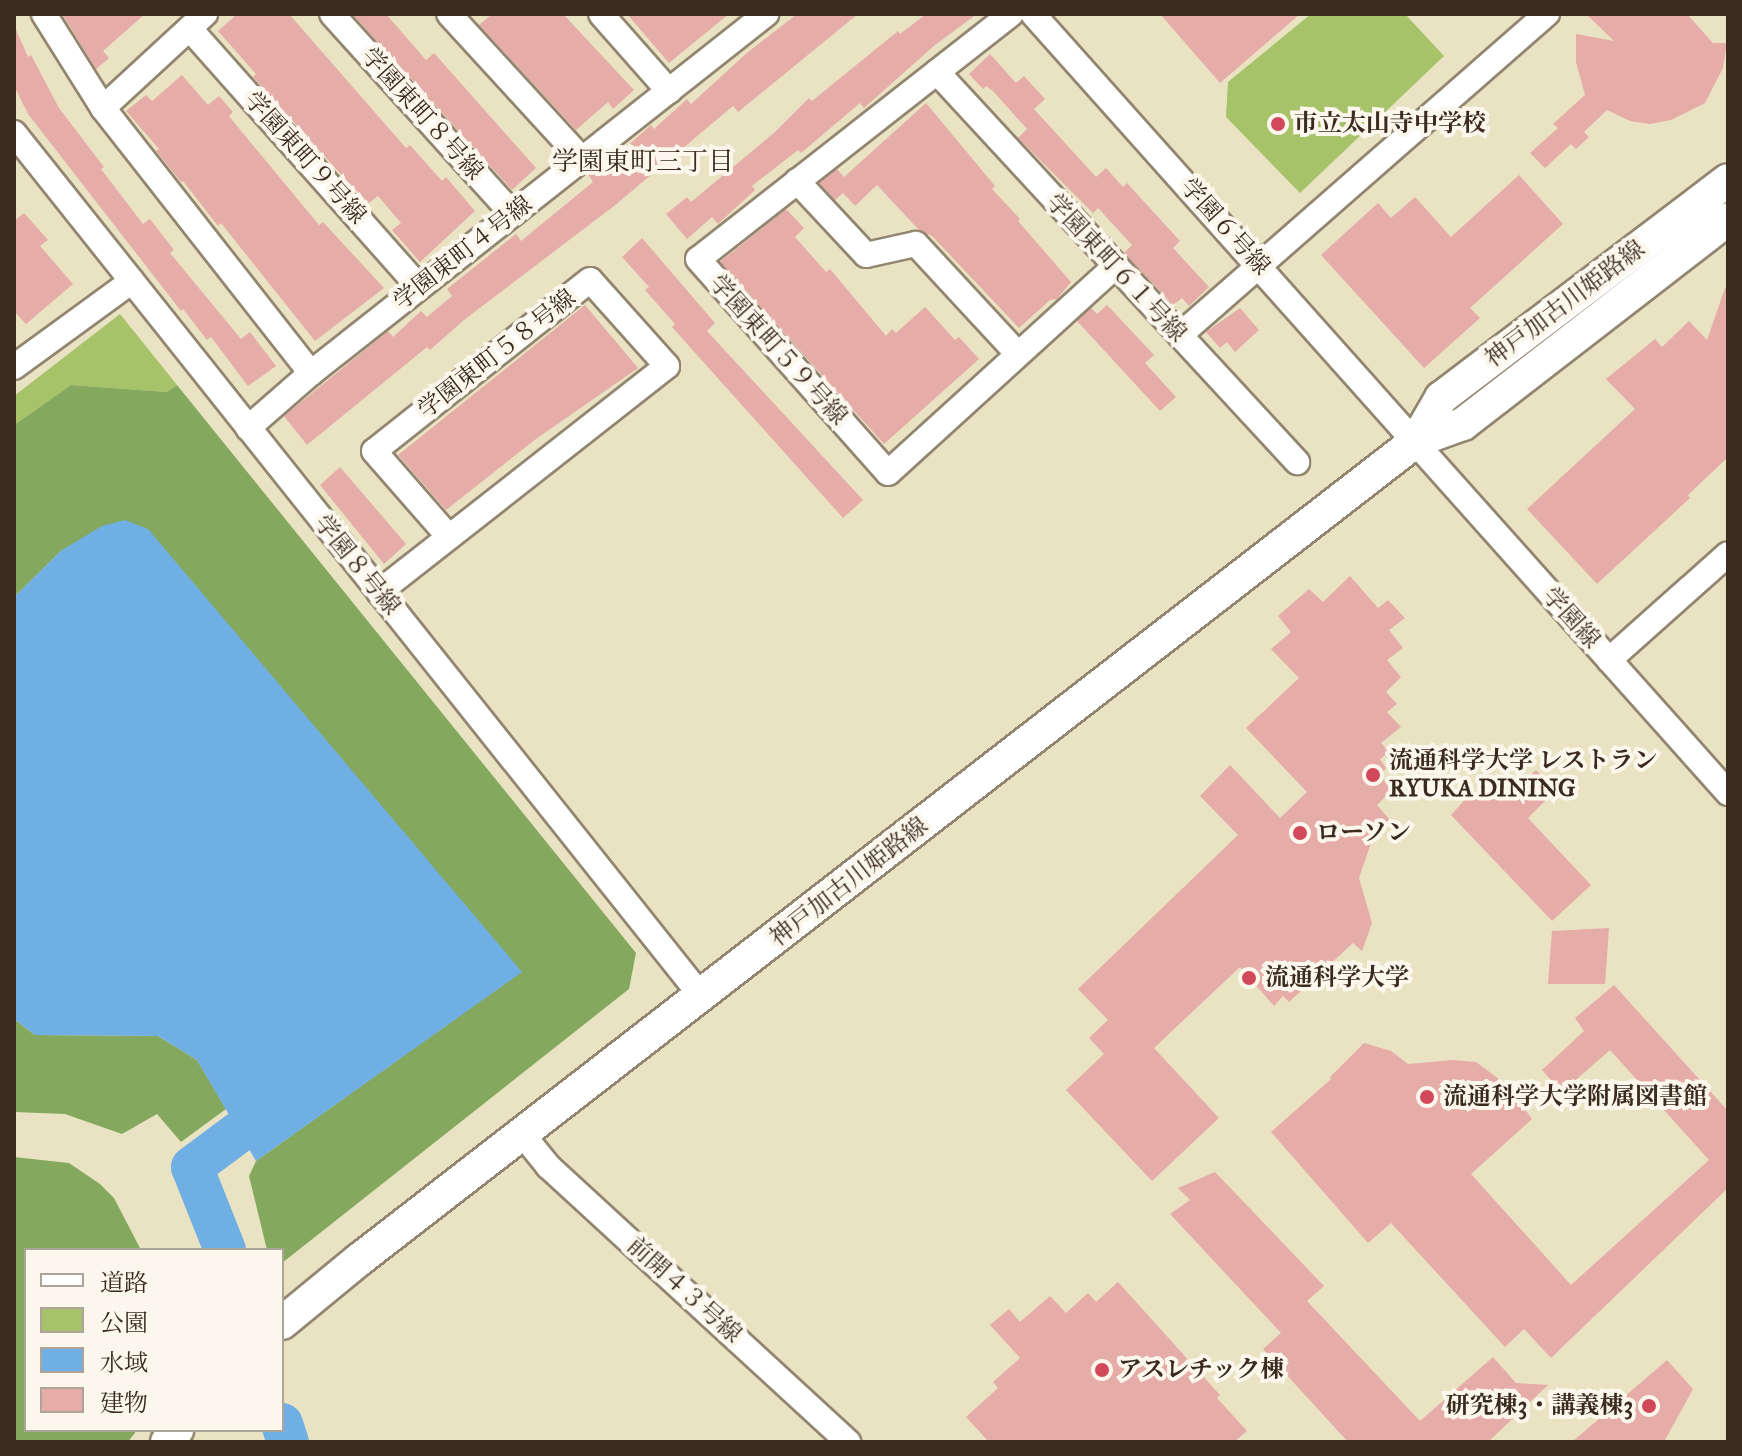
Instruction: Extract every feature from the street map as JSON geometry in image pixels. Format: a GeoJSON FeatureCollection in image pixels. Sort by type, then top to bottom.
{"type":"FeatureCollection","features":[{"type":"Feature","properties":{"kind":"main road","name":"神戸加古川姫路線"},"geometry":{"type":"LineString","coordinates":[[1416,441],[1441,398],[1728,180]]}},
{"type":"Feature","properties":{"kind":"main road","name":"神戸加古川姫路線"},"geometry":{"type":"LineString","coordinates":[[284,1321],[1416,441],[1463,424],[1728,219]]}},
{"type":"Feature","properties":{"kind":"street"},"geometry":{"type":"LineString","coordinates":[[44,14],[103,108],[311,373]]}},
{"type":"Feature","properties":{"kind":"street","name":"学園東町８号線"},"geometry":{"type":"LineString","coordinates":[[332,14],[512,213]]}},
{"type":"Feature","properties":{"kind":"street"},"geometry":{"type":"LineString","coordinates":[[449,14],[582,159]]}},
{"type":"Feature","properties":{"kind":"street"},"geometry":{"type":"LineString","coordinates":[[601,14],[669,91]]}},
{"type":"Feature","properties":{"kind":"street","name":"学園東町５９号線"},"geometry":{"type":"LineString","coordinates":[[1011,14],[698,259],[888,473],[1114,267]]}},
{"type":"Feature","properties":{"kind":"street","name":"学園６号線"},"geometry":{"type":"LineString","coordinates":[[1033,14],[1416,441]]}},
{"type":"Feature","properties":{"kind":"street"},"geometry":{"type":"LineString","coordinates":[[1180,335],[1547,14]]}},
{"type":"Feature","properties":{"kind":"street","name":"学園東町４号線"},"geometry":{"type":"LineString","coordinates":[[248,428],[311,373],[764,15]]}},
{"type":"Feature","properties":{"kind":"street"},"geometry":{"type":"LineString","coordinates":[[103,108],[198,21]]}},
{"type":"Feature","properties":{"kind":"street","name":"学園東町９号線"},"geometry":{"type":"LineString","coordinates":[[198,21],[419,287]]}},
{"type":"Feature","properties":{"kind":"street","name":"学園東町６１号線"},"geometry":{"type":"LineString","coordinates":[[937,72],[1180,335],[1267,446],[1297,462]]}},
{"type":"Feature","properties":{"kind":"street","name":"学園８号線"},"geometry":{"type":"LineString","coordinates":[[14,133],[702,997]]}},
{"type":"Feature","properties":{"kind":"street"},"geometry":{"type":"LineString","coordinates":[[797,181],[866,255],[916,244],[1018,354]]}},
{"type":"Feature","properties":{"kind":"street","name":"学園東町５８号線"},"geometry":{"type":"LineString","coordinates":[[379,592],[667,366],[590,280],[374,451],[449,537]]}},
{"type":"Feature","properties":{"kind":"street"},"geometry":{"type":"LineString","coordinates":[[14,367],[132,281]]}},
{"type":"Feature","properties":{"kind":"street","name":"学園線"},"geometry":{"type":"LineString","coordinates":[[1416,441],[1728,793]]}},
{"type":"Feature","properties":{"kind":"street"},"geometry":{"type":"LineString","coordinates":[[1609,660],[1728,554]]}},
{"type":"Feature","properties":{"kind":"street","name":"前開４３号線"},"geometry":{"type":"LineString","coordinates":[[523,1135],[548,1166],[848,1442]]}},
{"type":"Feature","properties":{"kind":"green space"},"geometry":{"type":"Polygon","coordinates":[[[1311,14],[1405,14],[1444,56],[1300,193],[1226,117],[1228,82],[1311,14]]]}},
{"type":"Feature","properties":{"kind":"green space"},"geometry":{"type":"Polygon","coordinates":[[[120,314],[177,385],[167,392],[71,385],[14,425],[14,396],[120,314]]]}},
{"type":"Feature","properties":{"kind":"green space"},"geometry":{"type":"Polygon","coordinates":[[[71,385],[167,392],[177,385],[636,953],[629,989],[284,1261],[284,1248],[267,1248],[249,1176],[256,1161],[521,972],[62,550],[14,597],[14,425],[71,385]]]}},
{"type":"Feature","properties":{"kind":"green space"},"geometry":{"type":"Polygon","coordinates":[[[14,1019],[35,1035],[158,1036],[197,1060],[226,1109],[181,1142],[157,1114],[122,1134],[65,1114],[14,1112],[14,1019]]]}},
{"type":"Feature","properties":{"kind":"green space"},"geometry":{"type":"Polygon","coordinates":[[[14,1157],[69,1163],[100,1184],[114,1198],[140,1248],[24,1248],[24,1432],[136,1432],[128,1442],[14,1442],[14,1157]]]}},
{"type":"Feature","properties":{"kind":"water"},"geometry":{"type":"Polygon","coordinates":[[[125,520],[148,529],[522,972],[256,1161],[197,1060],[158,1036],[35,1035],[14,1019],[14,597],[62,550],[102,526],[125,520]]]}},
{"type":"Feature","properties":{"kind":"building"},"geometry":{"type":"Polygon","coordinates":[[[62,14],[145,14],[103,51],[109,58],[96,69],[62,14]]]}},
{"type":"Feature","properties":{"kind":"building"},"geometry":{"type":"Polygon","coordinates":[[[237,14],[289,14],[406,148],[410,145],[442,181],[446,177],[475,211],[420,262],[392,230],[401,223],[378,196],[369,203],[347,181],[253,77],[256,74],[218,31],[237,14]]]}},
{"type":"Feature","properties":{"kind":"building"},"geometry":{"type":"Polygon","coordinates":[[[352,14],[386,14],[426,60],[434,53],[536,168],[512,190],[352,14]]]}},
{"type":"Feature","properties":{"kind":"building"},"geometry":{"type":"Polygon","coordinates":[[[492,14],[563,14],[634,90],[613,109],[608,102],[576,130],[479,25],[492,14]]]}},
{"type":"Feature","properties":{"kind":"building"},"geometry":{"type":"Polygon","coordinates":[[[627,14],[729,14],[669,63],[627,14]]]}},
{"type":"Feature","properties":{"kind":"building"},"geometry":{"type":"Polygon","coordinates":[[[797,14],[858,14],[738,112],[733,106],[614,206],[464,320],[430,350],[427,347],[307,445],[284,416],[388,331],[393,337],[421,311],[427,317],[452,296],[447,289],[516,234],[521,241],[593,182],[588,174],[611,155],[614,158],[651,125],[654,129],[687,99],[691,104],[748,52],[797,14]]]}},
{"type":"Feature","properties":{"kind":"building"},"geometry":{"type":"Polygon","coordinates":[[[926,14],[977,14],[935,45],[864,108],[860,103],[801,153],[798,150],[752,186],[755,190],[718,224],[712,217],[687,239],[666,214],[687,197],[691,202],[775,132],[809,98],[812,101],[898,31],[900,34],[926,14]]]}},
{"type":"Feature","properties":{"kind":"building"},"geometry":{"type":"Polygon","coordinates":[[[1160,14],[1300,14],[1220,83],[1160,14]]]}},
{"type":"Feature","properties":{"kind":"building"},"geometry":{"type":"Polygon","coordinates":[[[1586,14],[1687,14],[1713,43],[1727,43],[1723,68],[1705,103],[1671,120],[1650,124],[1630,121],[1607,110],[1584,132],[1589,137],[1576,149],[1571,144],[1545,168],[1530,153],[1558,128],[1553,124],[1585,95],[1576,62],[1576,34],[1614,41],[1586,14]]]}},
{"type":"Feature","properties":{"kind":"building"},"geometry":{"type":"Polygon","coordinates":[[[14,25],[28,57],[31,55],[59,108],[143,224],[150,219],[174,250],[170,253],[241,339],[250,332],[276,366],[248,386],[211,337],[207,340],[183,309],[181,311],[28,114],[14,86],[14,25]]]}},
{"type":"Feature","properties":{"kind":"building"},"geometry":{"type":"Polygon","coordinates":[[[990,54],[1016,83],[1024,76],[1045,99],[1034,109],[1096,177],[1106,168],[1123,187],[1127,183],[1180,241],[1173,248],[1209,287],[1189,306],[1182,298],[1173,305],[1124,253],[1132,245],[1098,208],[1093,213],[1018,138],[1027,129],[993,91],[986,86],[983,89],[969,74],[990,54]]]}},
{"type":"Feature","properties":{"kind":"building"},"geometry":{"type":"Polygon","coordinates":[[[182,75],[208,105],[219,96],[233,112],[229,116],[319,225],[323,222],[384,288],[315,341],[221,223],[218,226],[181,182],[156,151],[159,149],[126,111],[146,95],[152,101],[182,75]]]}},
{"type":"Feature","properties":{"kind":"building"},"geometry":{"type":"Polygon","coordinates":[[[926,103],[995,186],[992,189],[1071,282],[1057,299],[1050,300],[1019,328],[932,236],[919,230],[877,185],[855,206],[843,193],[835,200],[819,183],[837,169],[844,177],[926,103]]]}},
{"type":"Feature","properties":{"kind":"building"},"geometry":{"type":"Polygon","coordinates":[[[1519,175],[1563,224],[1470,308],[1480,318],[1424,368],[1321,255],[1378,203],[1391,218],[1415,197],[1451,237],[1519,175]]]}},
{"type":"Feature","properties":{"kind":"building"},"geometry":{"type":"Polygon","coordinates":[[[786,209],[804,228],[795,237],[826,272],[830,269],[886,336],[892,329],[896,333],[925,307],[955,340],[959,337],[979,359],[884,444],[720,262],[786,209]]]}},
{"type":"Feature","properties":{"kind":"building"},"geometry":{"type":"Polygon","coordinates":[[[24,213],[48,240],[40,246],[73,284],[26,324],[14,311],[14,221],[24,213]]]}},
{"type":"Feature","properties":{"kind":"building"},"geometry":{"type":"Polygon","coordinates":[[[642,238],[715,323],[707,331],[863,500],[843,518],[672,327],[675,324],[645,290],[649,287],[622,257],[642,238]]]}},
{"type":"Feature","properties":{"kind":"building"},"geometry":{"type":"Polygon","coordinates":[[[1725,288],[1728,289],[1728,457],[1688,495],[1690,498],[1597,584],[1527,509],[1635,409],[1606,379],[1655,339],[1662,347],[1689,321],[1707,340],[1725,288]]]}},
{"type":"Feature","properties":{"kind":"building"},"geometry":{"type":"Polygon","coordinates":[[[585,305],[638,368],[536,439],[446,510],[398,455],[585,305]]]}},
{"type":"Feature","properties":{"kind":"building"},"geometry":{"type":"Polygon","coordinates":[[[1107,305],[1154,355],[1145,363],[1176,397],[1160,411],[1077,321],[1091,308],[1097,314],[1107,305]]]}},
{"type":"Feature","properties":{"kind":"building"},"geometry":{"type":"Polygon","coordinates":[[[1240,308],[1259,330],[1235,352],[1227,342],[1220,348],[1206,332],[1240,308]]]}},
{"type":"Feature","properties":{"kind":"building"},"geometry":{"type":"Polygon","coordinates":[[[340,467],[406,544],[384,564],[320,485],[340,467]]]}},
{"type":"Feature","properties":{"kind":"building"},"geometry":{"type":"Polygon","coordinates":[[[1350,576],[1378,608],[1388,600],[1405,618],[1389,630],[1403,648],[1387,660],[1401,677],[1386,692],[1397,704],[1387,712],[1401,727],[1381,743],[1390,752],[1380,759],[1386,768],[1381,776],[1391,791],[1377,805],[1390,820],[1374,834],[1359,878],[1372,923],[1362,951],[1353,943],[1289,1002],[1283,996],[1274,1006],[1240,967],[1154,1048],[1219,1118],[1152,1181],[1066,1090],[1104,1054],[1089,1038],[1108,1020],[1078,989],[1238,835],[1200,796],[1230,765],[1280,818],[1307,792],[1246,728],[1299,678],[1271,649],[1291,632],[1278,616],[1309,589],[1323,602],[1350,576]]]}},
{"type":"Feature","properties":{"kind":"building"},"geometry":{"type":"Polygon","coordinates":[[[1536,770],[1555,791],[1528,818],[1591,885],[1552,921],[1451,815],[1472,792],[1506,798],[1536,770]]]}},
{"type":"Feature","properties":{"kind":"building"},"geometry":{"type":"Polygon","coordinates":[[[1609,928],[1605,984],[1548,984],[1552,931],[1609,928]]]}},
{"type":"Feature","properties":{"kind":"building"},"geometry":{"type":"Polygon","coordinates":[[[1614,985],[1728,1111],[1728,1188],[1551,1358],[1524,1329],[1505,1347],[1391,1223],[1368,1243],[1271,1132],[1331,1079],[1364,1043],[1391,1051],[1408,1064],[1453,1060],[1476,1062],[1507,1085],[1532,1119],[1471,1174],[1571,1285],[1709,1160],[1610,1050],[1562,1092],[1542,1070],[1584,1031],[1575,1018],[1614,985]]]}},
{"type":"Feature","properties":{"kind":"building"},"geometry":{"type":"Polygon","coordinates":[[[1215,1172],[1324,1286],[1307,1301],[1420,1421],[1493,1357],[1516,1383],[1548,1385],[1488,1442],[1348,1442],[1263,1349],[1281,1333],[1170,1214],[1190,1200],[1178,1188],[1215,1172]]]}},
{"type":"Feature","properties":{"kind":"building","name":"アスレチック棟"},"geometry":{"type":"Polygon","coordinates":[[[1118,1282],[1220,1395],[1217,1398],[1247,1431],[1234,1442],[989,1442],[966,1417],[998,1388],[993,1382],[1020,1358],[990,1325],[1009,1309],[1020,1322],[1050,1296],[1066,1313],[1088,1293],[1096,1302],[1118,1282]]]}},
{"type":"Feature","properties":{"kind":"building","name":"研究棟3・講義棟3"},"geometry":{"type":"Polygon","coordinates":[[[1667,1360],[1693,1389],[1664,1442],[1572,1442],[1667,1360]]]}},
{"type":"Feature","properties":{"kind":"waterway"},"geometry":{"type":"LineString","coordinates":[[224,1248],[192,1167],[239,1132]]}},
{"type":"Feature","properties":{"kind":"waterway"},"geometry":{"type":"LineString","coordinates":[[284,1430],[288,1442]]}},
{"type":"Feature","properties":{"kind":"place","name":"市立太山寺中学校"},"geometry":{"type":"Point","coordinates":[1278,124]}},
{"type":"Feature","properties":{"kind":"place","name":"流通科学大学 レストラン RYUKA DINING"},"geometry":{"type":"Point","coordinates":[1373,775]}},
{"type":"Feature","properties":{"kind":"place","name":"ローソン"},"geometry":{"type":"Point","coordinates":[1300,833]}},
{"type":"Feature","properties":{"kind":"place","name":"流通科学大学"},"geometry":{"type":"Point","coordinates":[1249,978]}},
{"type":"Feature","properties":{"kind":"place","name":"流通科学大学附属図書館"},"geometry":{"type":"Point","coordinates":[1427,1097]}},
{"type":"Feature","properties":{"kind":"place","name":"アスレチック棟"},"geometry":{"type":"Point","coordinates":[1102,1370]}},
{"type":"Feature","properties":{"kind":"place","name":"研究棟3・講義棟3"},"geometry":{"type":"Point","coordinates":[1649,1406]}},
{"type":"Feature","properties":{"kind":"district","name":"学園東町三丁目"},"geometry":{"type":"Point","coordinates":[643,162]}}]}
